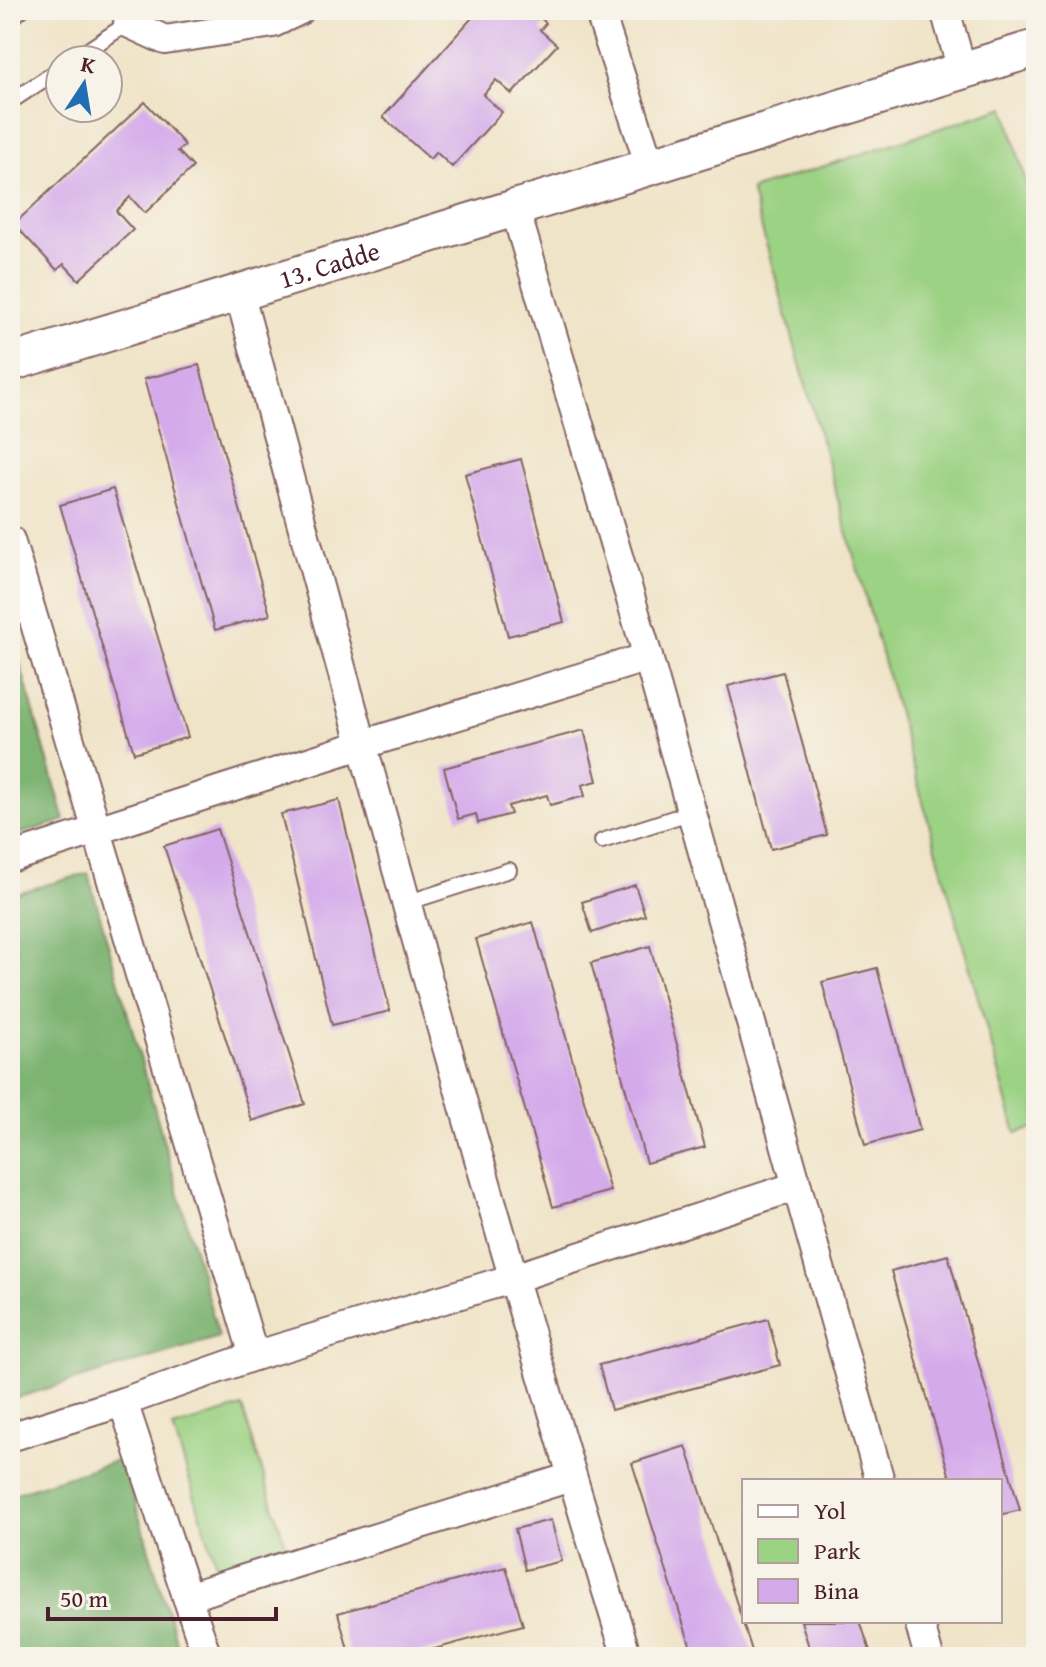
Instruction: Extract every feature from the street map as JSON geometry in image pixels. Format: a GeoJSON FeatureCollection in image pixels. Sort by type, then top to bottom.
{"type":"FeatureCollection","features":[{"type":"Feature","properties":{"kind":"street"},"geometry":{"type":"LineString","coordinates":[[127,16],[165,40],[273,23],[300,10]]}},
{"type":"Feature","properties":{"kind":"street"},"geometry":{"type":"LineString","coordinates":[[599,10],[650,166]]}},
{"type":"Feature","properties":{"kind":"street"},"geometry":{"type":"LineString","coordinates":[[945,10],[962,70]]}},
{"type":"Feature","properties":{"kind":"street","name":"13. Cadde"},"geometry":{"type":"LineString","coordinates":[[10,363],[1036,48]]}},
{"type":"Feature","properties":{"kind":"street"},"geometry":{"type":"LineString","coordinates":[[515,209],[648,657],[879,1479]]}},
{"type":"Feature","properties":{"kind":"street"},"geometry":{"type":"LineString","coordinates":[[239,292],[361,745],[571,1477],[627,1657]]}},
{"type":"Feature","properties":{"kind":"street"},"geometry":{"type":"LineString","coordinates":[[10,540],[254,1356]]}},
{"type":"Feature","properties":{"kind":"street"},"geometry":{"type":"LineString","coordinates":[[10,858],[648,657]]}},
{"type":"Feature","properties":{"kind":"street"},"geometry":{"type":"LineString","coordinates":[[10,1437],[254,1356],[514,1278],[797,1186]]}},
{"type":"Feature","properties":{"kind":"street"},"geometry":{"type":"LineString","coordinates":[[123,1402],[207,1657]]}},
{"type":"Feature","properties":{"kind":"street"},"geometry":{"type":"LineString","coordinates":[[187,1597],[571,1477]]}},
{"type":"Feature","properties":{"kind":"street"},"geometry":{"type":"LineString","coordinates":[[920,1623],[929,1657]]}},
{"type":"Feature","properties":{"kind":"lane"},"geometry":{"type":"LineString","coordinates":[[93,44],[127,16]]}},
{"type":"Feature","properties":{"kind":"lane"},"geometry":{"type":"LineString","coordinates":[[10,102],[44,80]]}},
{"type":"Feature","properties":{"kind":"lane"},"geometry":{"type":"LineString","coordinates":[[602,841],[692,812]]}},
{"type":"Feature","properties":{"kind":"lane"},"geometry":{"type":"LineString","coordinates":[[406,903],[509,870]]}},
{"type":"Feature","properties":{"kind":"green space"},"geometry":{"type":"Polygon","coordinates":[[[1005,107],[1036,219],[1036,1128],[1016,1133],[751,190],[1005,107]]]}},
{"type":"Feature","properties":{"kind":"green space"},"geometry":{"type":"Polygon","coordinates":[[[10,629],[65,820],[10,837],[10,629]]]}},
{"type":"Feature","properties":{"kind":"green space"},"geometry":{"type":"Polygon","coordinates":[[[88,873],[219,1337],[10,1400],[10,895],[88,873]]]}},
{"type":"Feature","properties":{"kind":"green space"},"geometry":{"type":"Polygon","coordinates":[[[242,1407],[286,1546],[217,1567],[173,1428],[242,1407]]]}},
{"type":"Feature","properties":{"kind":"green space"},"geometry":{"type":"Polygon","coordinates":[[[122,1459],[181,1657],[10,1657],[10,1495],[122,1459]]]}},
{"type":"Feature","properties":{"kind":"building"},"geometry":{"type":"Polygon","coordinates":[[[10,10],[33,10],[10,31],[10,10]]]}},
{"type":"Feature","properties":{"kind":"building"},"geometry":{"type":"Polygon","coordinates":[[[479,10],[532,10],[546,23],[540,30],[557,45],[512,94],[496,80],[483,95],[502,112],[452,167],[436,152],[430,159],[383,117],[479,10]]]}},
{"type":"Feature","properties":{"kind":"building"},"geometry":{"type":"Polygon","coordinates":[[[145,102],[185,145],[178,151],[193,167],[145,213],[130,197],[116,211],[133,230],[79,280],[64,264],[57,270],[14,224],[145,102]]]}},
{"type":"Feature","properties":{"kind":"building"},"geometry":{"type":"Polygon","coordinates":[[[199,365],[270,615],[215,630],[144,379],[199,365]]]}},
{"type":"Feature","properties":{"kind":"building"},"geometry":{"type":"Polygon","coordinates":[[[521,459],[564,622],[508,636],[465,474],[521,459]]]}},
{"type":"Feature","properties":{"kind":"building"},"geometry":{"type":"Polygon","coordinates":[[[113,489],[188,737],[134,753],[60,505],[113,489]]]}},
{"type":"Feature","properties":{"kind":"building"},"geometry":{"type":"Polygon","coordinates":[[[783,672],[827,835],[771,849],[728,686],[783,672]]]}},
{"type":"Feature","properties":{"kind":"building"},"geometry":{"type":"Polygon","coordinates":[[[584,730],[597,781],[582,785],[585,796],[550,805],[547,795],[508,806],[511,814],[478,823],[476,814],[458,819],[444,768],[584,730]]]}},
{"type":"Feature","properties":{"kind":"building"},"geometry":{"type":"Polygon","coordinates":[[[339,800],[390,1011],[332,1025],[281,814],[339,800]]]}},
{"type":"Feature","properties":{"kind":"building"},"geometry":{"type":"Polygon","coordinates":[[[217,829],[305,1104],[252,1121],[164,846],[217,829]]]}},
{"type":"Feature","properties":{"kind":"building"},"geometry":{"type":"Polygon","coordinates":[[[635,885],[645,915],[592,933],[582,902],[635,885]]]}},
{"type":"Feature","properties":{"kind":"building"},"geometry":{"type":"Polygon","coordinates":[[[533,922],[610,1191],[553,1207],[476,939],[533,922]]]}},
{"type":"Feature","properties":{"kind":"building"},"geometry":{"type":"Polygon","coordinates":[[[650,946],[705,1147],[646,1163],[591,963],[650,946]]]}},
{"type":"Feature","properties":{"kind":"building"},"geometry":{"type":"Polygon","coordinates":[[[877,968],[920,1130],[865,1145],[822,982],[877,968]]]}},
{"type":"Feature","properties":{"kind":"building"},"geometry":{"type":"Polygon","coordinates":[[[948,1255],[1020,1510],[1002,1514],[1002,1479],[950,1479],[891,1271],[948,1255]]]}},
{"type":"Feature","properties":{"kind":"building"},"geometry":{"type":"Polygon","coordinates":[[[768,1319],[780,1365],[611,1410],[599,1365],[768,1319]]]}},
{"type":"Feature","properties":{"kind":"building"},"geometry":{"type":"Polygon","coordinates":[[[686,1446],[754,1657],[694,1657],[632,1463],[686,1446]]]}},
{"type":"Feature","properties":{"kind":"building"},"geometry":{"type":"Polygon","coordinates":[[[551,1520],[562,1561],[525,1570],[515,1529],[551,1520]]]}},
{"type":"Feature","properties":{"kind":"building"},"geometry":{"type":"Polygon","coordinates":[[[506,1567],[523,1625],[405,1657],[350,1657],[338,1613],[506,1567]]]}},
{"type":"Feature","properties":{"kind":"building"},"geometry":{"type":"Polygon","coordinates":[[[802,1623],[861,1623],[872,1657],[812,1657],[802,1623]]]}}]}
